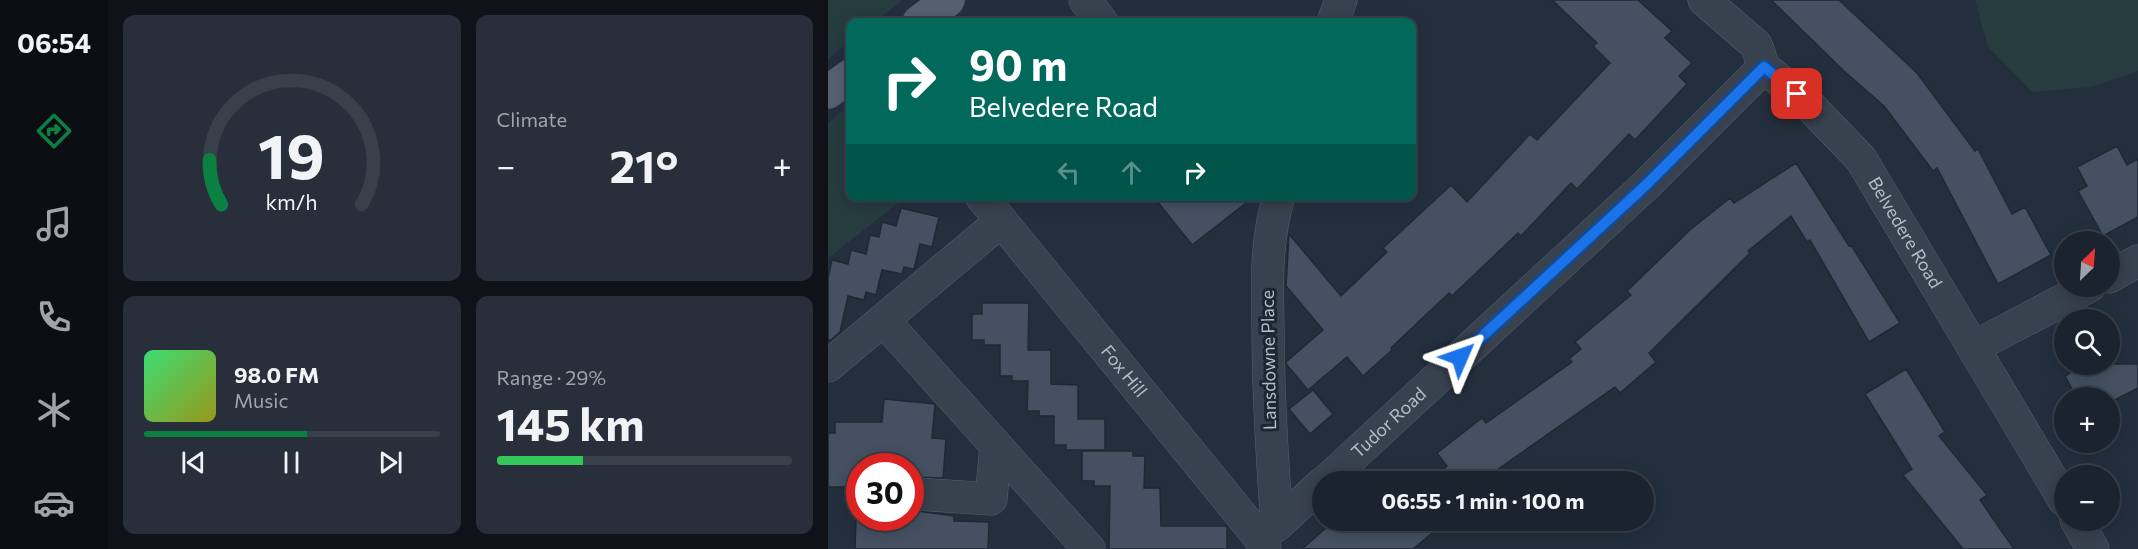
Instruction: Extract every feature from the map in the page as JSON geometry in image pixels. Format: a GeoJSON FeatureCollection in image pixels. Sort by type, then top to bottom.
{"type":"FeatureCollection","features":[{"type":"Feature","properties":{"kind":"main road"},"geometry":{"type":"LineString","coordinates":[[924,18],[948,0]]}},
{"type":"Feature","properties":{"kind":"main road"},"geometry":{"type":"LineString","coordinates":[[828,92],[846,79]]}},
{"type":"Feature","properties":{"kind":"street"},"geometry":{"type":"LineString","coordinates":[[1085,0],[1099,18]]}},
{"type":"Feature","properties":{"kind":"street"},"geometry":{"type":"LineString","coordinates":[[1334,18],[1341,0]]}},
{"type":"Feature","properties":{"kind":"street","name":"Belvedere Road"},"geometry":{"type":"LineString","coordinates":[[1704,0],[1756,45],[1764,67],[1811,106],[1862,159],[2054,483]]}},
{"type":"Feature","properties":{"kind":"street","name":"Tudor Road"},"geometry":{"type":"LineString","coordinates":[[1336,471],[1646,185],[1764,67]]}},
{"type":"Feature","properties":{"kind":"street","name":"Fox Hill"},"geometry":{"type":"LineString","coordinates":[[985,201],[1267,537]]}},
{"type":"Feature","properties":{"kind":"street","name":"Lansdowne Place"},"geometry":{"type":"LineString","coordinates":[[1267,537],[1268,243],[1278,201]]}},
{"type":"Feature","properties":{"kind":"street"},"geometry":{"type":"LineString","coordinates":[[828,366],[1000,222]]}},
{"type":"Feature","properties":{"kind":"street"},"geometry":{"type":"LineString","coordinates":[[2120,271],[2138,261]]}},
{"type":"Feature","properties":{"kind":"street"},"geometry":{"type":"LineString","coordinates":[[1974,347],[2069,297]]}},
{"type":"Feature","properties":{"kind":"street"},"geometry":{"type":"LineString","coordinates":[[884,321],[1089,549]]}},
{"type":"Feature","properties":{"kind":"street"},"geometry":{"type":"LineString","coordinates":[[924,494],[991,499],[996,446]]}},
{"type":"Feature","properties":{"kind":"street","name":"Tudor Road"},"geometry":{"type":"LineString","coordinates":[[1267,537],[1312,494]]}},
{"type":"Feature","properties":{"kind":"street"},"geometry":{"type":"LineString","coordinates":[[2082,531],[2093,549]]}},
{"type":"Feature","properties":{"kind":"green space"},"geometry":{"type":"Polygon","coordinates":[[[828,0],[903,0],[879,18],[846,18],[846,44],[828,59],[828,0]]]}},
{"type":"Feature","properties":{"kind":"green space"},"geometry":{"type":"Polygon","coordinates":[[[1975,0],[2138,0],[2138,71],[2090,87],[2032,92],[1988,47],[1975,0]]]}},
{"type":"Feature","properties":{"kind":"green space"},"geometry":{"type":"Polygon","coordinates":[[[846,108],[846,201],[901,201],[828,258],[828,123],[846,108]]]}},
{"type":"Feature","properties":{"kind":"building"},"geometry":{"type":"Polygon","coordinates":[[[1552,0],[1638,0],[1672,31],[1665,38],[1692,63],[1679,76],[1687,84],[1635,140],[1629,134],[1577,189],[1571,183],[1521,236],[1518,233],[1452,296],[1449,293],[1363,376],[1347,357],[1308,390],[1286,362],[1323,330],[1286,286],[1289,234],[1341,296],[1387,252],[1383,248],[1451,185],[1467,202],[1530,134],[1537,140],[1610,63],[1593,46],[1597,43],[1552,0]]]}},
{"type":"Feature","properties":{"kind":"building"},"geometry":{"type":"Polygon","coordinates":[[[1771,0],[1839,0],[1917,73],[1975,151],[1978,149],[2012,214],[2025,207],[2051,255],[1998,284],[1937,168],[1933,171],[1884,106],[1844,71],[1771,0]]]}},
{"type":"Feature","properties":{"kind":"building"},"geometry":{"type":"Polygon","coordinates":[[[2117,146],[2127,165],[2138,159],[2138,217],[2112,231],[2100,231],[2078,191],[2087,186],[2077,167],[2117,146]]]}},
{"type":"Feature","properties":{"kind":"building"},"geometry":{"type":"Polygon","coordinates":[[[1796,163],[1900,323],[1869,342],[1810,240],[1807,242],[1791,216],[1748,251],[1750,253],[1649,353],[1656,362],[1620,393],[1615,387],[1498,471],[1441,471],[1447,466],[1437,453],[1482,418],[1486,423],[1572,362],[1569,359],[1581,349],[1575,342],[1631,295],[1627,291],[1691,229],[1730,198],[1734,203],[1796,163]]]}},
{"type":"Feature","properties":{"kind":"building"},"geometry":{"type":"Polygon","coordinates":[[[1157,201],[1249,201],[1192,245],[1157,201]]]}},
{"type":"Feature","properties":{"kind":"building"},"geometry":{"type":"Polygon","coordinates":[[[901,208],[939,217],[932,247],[920,244],[914,269],[904,267],[902,274],[882,270],[876,295],[866,292],[864,300],[848,296],[840,332],[828,340],[828,278],[832,260],[848,264],[851,250],[866,254],[870,235],[879,237],[882,222],[896,226],[901,208]]]}},
{"type":"Feature","properties":{"kind":"building"},"geometry":{"type":"Polygon","coordinates":[[[982,303],[1029,303],[1028,350],[1051,350],[1051,384],[1078,385],[1078,419],[1105,419],[1105,450],[1066,450],[1066,445],[1054,445],[1054,416],[1039,416],[1039,411],[1027,411],[1028,381],[1012,381],[1012,376],[1000,376],[1000,345],[984,345],[984,340],[972,340],[972,314],[982,314],[982,303]]]}},
{"type":"Feature","properties":{"kind":"building"},"geometry":{"type":"Polygon","coordinates":[[[2120,364],[2138,364],[2138,388],[2120,397],[2120,387],[2071,387],[2065,376],[2120,375],[2120,364]]]}},
{"type":"Feature","properties":{"kind":"building"},"geometry":{"type":"Polygon","coordinates":[[[1906,369],[1945,432],[1939,436],[1987,495],[1980,500],[2014,549],[1963,549],[1903,475],[1912,469],[1865,394],[1906,369]]]}},
{"type":"Feature","properties":{"kind":"building"},"geometry":{"type":"Polygon","coordinates":[[[1313,390],[1333,414],[1310,434],[1289,409],[1313,390]]]}},
{"type":"Feature","properties":{"kind":"building"},"geometry":{"type":"Polygon","coordinates":[[[884,399],[935,404],[932,438],[946,439],[943,478],[924,477],[924,453],[846,453],[846,487],[828,487],[828,433],[835,433],[835,422],[882,422],[884,399]]]}},
{"type":"Feature","properties":{"kind":"building"},"geometry":{"type":"Polygon","coordinates":[[[1082,451],[1133,451],[1133,456],[1145,456],[1144,488],[1160,488],[1161,526],[1227,526],[1227,549],[1109,549],[1110,486],[1094,486],[1094,481],[1082,481],[1082,451]]]}},
{"type":"Feature","properties":{"kind":"building"},"geometry":{"type":"Polygon","coordinates":[[[924,512],[954,516],[954,521],[989,522],[988,549],[855,549],[856,531],[924,531],[924,512]]]}},
{"type":"Feature","properties":{"kind":"building"},"geometry":{"type":"Polygon","coordinates":[[[1322,531],[1435,531],[1413,549],[1302,549],[1322,531]]]}},
{"type":"Feature","properties":{"kind":"route"},"geometry":{"type":"LineString","coordinates":[[1460,357],[1646,185],[1764,67],[1797,94]]}}]}
